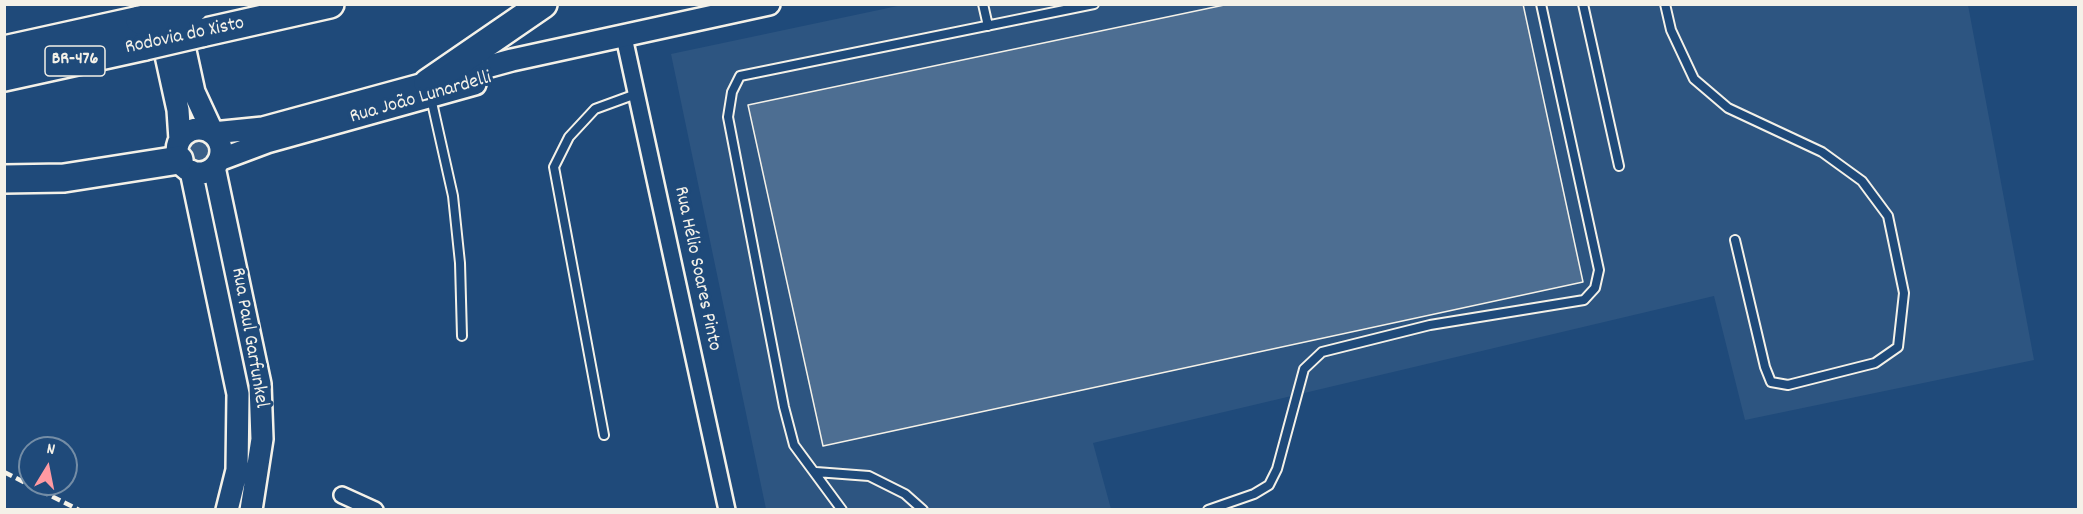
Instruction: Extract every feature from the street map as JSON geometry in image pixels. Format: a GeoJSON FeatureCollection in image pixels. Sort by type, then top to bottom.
{"type":"FeatureCollection","features":[{"type":"Feature","properties":{"kind":"highway","name":"Rodovia do Xisto"},"geometry":{"type":"LineString","coordinates":[[4,50],[195,13],[330,4]]}},
{"type":"Feature","properties":{"kind":"highway"},"geometry":{"type":"LineString","coordinates":[[430,91],[543,4]]}},
{"type":"Feature","properties":{"kind":"highway","name":"Rodovia do Xisto"},"geometry":{"type":"LineString","coordinates":[[4,77],[147,23]]}},
{"type":"Feature","properties":{"kind":"highway"},"geometry":{"type":"LineString","coordinates":[[4,179],[64,178],[183,157]]}},
{"type":"Feature","properties":{"kind":"main road","name":"Rua João Lunardelli"},"geometry":{"type":"LineString","coordinates":[[216,164],[267,142],[430,91],[512,60],[769,4]]}},
{"type":"Feature","properties":{"kind":"main road"},"geometry":{"type":"LineString","coordinates":[[195,13],[194,92],[221,146],[216,164],[203,172],[183,157],[191,130],[206,130],[213,133]]}},
{"type":"Feature","properties":{"kind":"main road","name":"Rua Paul Garfunkel"},"geometry":{"type":"LineString","coordinates":[[147,23],[176,103],[183,157],[238,394],[237,470],[227,510]]}},
{"type":"Feature","properties":{"kind":"main road","name":"Rua João Lunardelli"},"geometry":{"type":"LineString","coordinates":[[213,133],[263,128],[430,91]]}},
{"type":"Feature","properties":{"kind":"main road","name":"Rua Paul Garfunkel"},"geometry":{"type":"LineString","coordinates":[[216,164],[260,384],[262,439],[251,510]]}},
{"type":"Feature","properties":{"kind":"street","name":"Rua Hélio Soares Pinto"},"geometry":{"type":"LineString","coordinates":[[624,37],[727,510]]}},
{"type":"Feature","properties":{"kind":"street"},"geometry":{"type":"LineString","coordinates":[[342,495],[375,510]]}},
{"type":"Feature","properties":{"kind":"lane"},"geometry":{"type":"LineString","coordinates":[[983,4],[988,26]]}},
{"type":"Feature","properties":{"kind":"lane"},"geometry":{"type":"LineString","coordinates":[[842,510],[794,445],[784,407],[728,117],[732,92],[740,76],[1094,4]]}},
{"type":"Feature","properties":{"kind":"lane"},"geometry":{"type":"LineString","coordinates":[[1208,510],[1254,494],[1269,485],[1277,469],[1304,369],[1322,352],[1430,325],[1584,300],[1595,288],[1599,270],[1541,4]]}},
{"type":"Feature","properties":{"kind":"lane"},"geometry":{"type":"LineString","coordinates":[[1583,4],[1619,166]]}},
{"type":"Feature","properties":{"kind":"lane"},"geometry":{"type":"LineString","coordinates":[[1665,4],[1671,30],[1694,78],[1728,108],[1822,152],[1862,180],[1888,216],[1904,293],[1898,347],[1875,363],[1788,385],[1771,382],[1765,367],[1735,240]]}},
{"type":"Feature","properties":{"kind":"lane"},"geometry":{"type":"LineString","coordinates":[[430,91],[453,196],[460,263],[462,336]]}},
{"type":"Feature","properties":{"kind":"lane"},"geometry":{"type":"LineString","coordinates":[[604,435],[554,167],[569,137],[595,109],[636,94]]}},
{"type":"Feature","properties":{"kind":"lane"},"geometry":{"type":"LineString","coordinates":[[816,472],[868,476],[904,494],[923,510]]}},
{"type":"Feature","properties":{"kind":"shaded area"},"geometry":{"type":"Polygon","coordinates":[[[907,4],[1968,5],[2034,360],[1745,420],[1714,296],[1093,443],[1111,509],[766,509],[671,54],[907,4]]]}},
{"type":"Feature","properties":{"kind":"shaded area"},"geometry":{"type":"Polygon","coordinates":[[[199,138],[208,142],[212,151],[208,160],[199,164],[190,160],[186,151],[190,142],[199,138]]]}},
{"type":"Feature","properties":{"kind":"building"},"geometry":{"type":"Polygon","coordinates":[[[1229,4],[1523,4],[1583,282],[823,446],[748,105],[1229,4]]]}},
{"type":"Feature","properties":{"kind":"railway"},"geometry":{"type":"LineString","coordinates":[[4,472],[79,510]]}}]}
